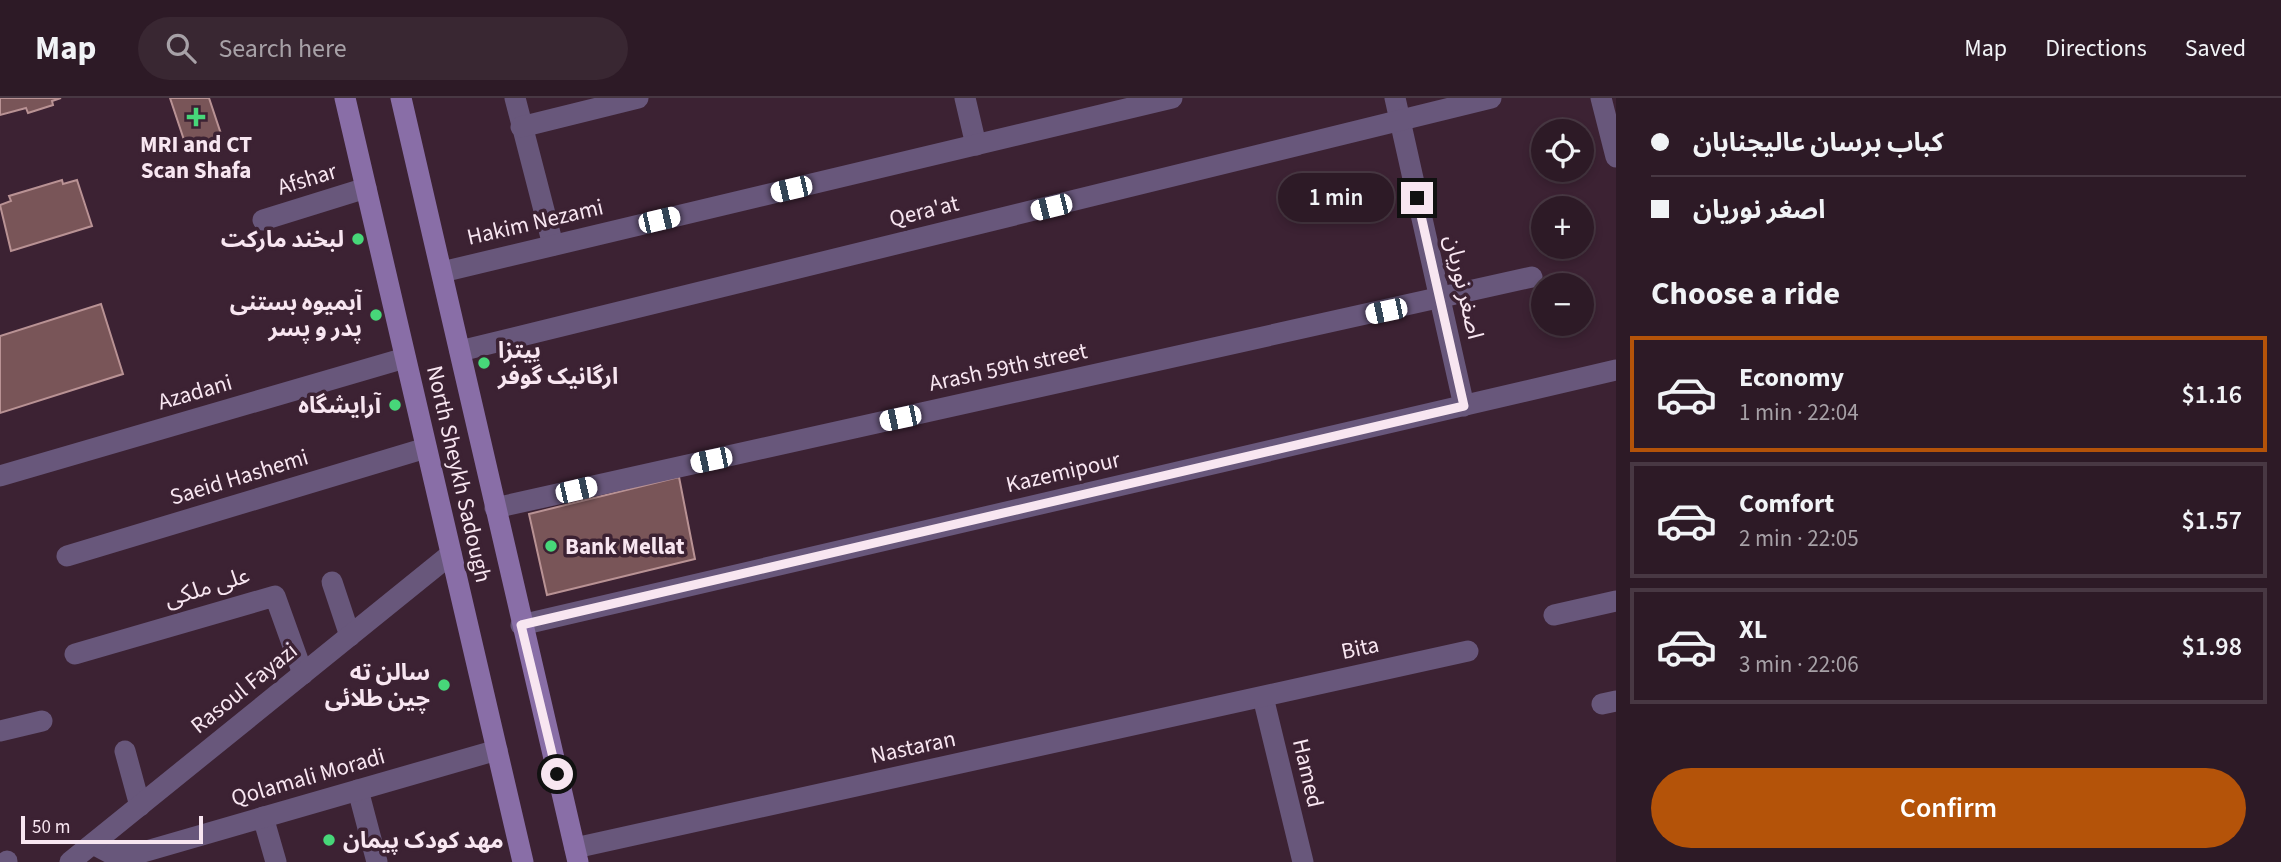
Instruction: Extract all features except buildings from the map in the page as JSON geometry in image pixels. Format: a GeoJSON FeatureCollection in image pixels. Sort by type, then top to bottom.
{"type":"FeatureCollection","features":[{"type":"Feature","properties":{"kind":"main road","name":"North Sheykh Sadough"},"geometry":{"type":"LineString","coordinates":[[345,98],[523,862]]}},
{"type":"Feature","properties":{"kind":"main road","name":"North Sheykh Sadough"},"geometry":{"type":"LineString","coordinates":[[401,98],[521,625],[577,855]]}},
{"type":"Feature","properties":{"kind":"street"},"geometry":{"type":"LineString","coordinates":[[515,98],[553,245]]}},
{"type":"Feature","properties":{"kind":"street"},"geometry":{"type":"LineString","coordinates":[[522,127],[638,98]]}},
{"type":"Feature","properties":{"kind":"street"},"geometry":{"type":"LineString","coordinates":[[965,98],[976,145]]}},
{"type":"Feature","properties":{"kind":"street","name":"Hakim Nezami"},"geometry":{"type":"LineString","coordinates":[[442,271],[1172,98]]}},
{"type":"Feature","properties":{"kind":"street","name":"اصغر نوریان"},"geometry":{"type":"LineString","coordinates":[[1395,98],[1464,406]]}},
{"type":"Feature","properties":{"kind":"street","name":"Qera'at"},"geometry":{"type":"LineString","coordinates":[[460,351],[1491,98]]}},
{"type":"Feature","properties":{"kind":"street"},"geometry":{"type":"LineString","coordinates":[[1601,98],[1616,157]]}},
{"type":"Feature","properties":{"kind":"street","name":"Afshar"},"geometry":{"type":"LineString","coordinates":[[263,220],[366,188]]}},
{"type":"Feature","properties":{"kind":"street","name":"Arash 59th street"},"geometry":{"type":"LineString","coordinates":[[495,508],[1531,277]]}},
{"type":"Feature","properties":{"kind":"street","name":"Azadani"},"geometry":{"type":"LineString","coordinates":[[0,476],[405,358]]}},
{"type":"Feature","properties":{"kind":"street","name":"Kazemipour"},"geometry":{"type":"LineString","coordinates":[[521,625],[1616,370]]}},
{"type":"Feature","properties":{"kind":"street","name":"Saeid Hashemi"},"geometry":{"type":"LineString","coordinates":[[67,556],[426,448]]}},
{"type":"Feature","properties":{"kind":"street","name":"Rasoul Fayazi"},"geometry":{"type":"LineString","coordinates":[[70,862],[95,853],[141,806],[451,554]]}},
{"type":"Feature","properties":{"kind":"street"},"geometry":{"type":"LineString","coordinates":[[332,582],[350,636]]}},
{"type":"Feature","properties":{"kind":"street","name":"علی ملکی"},"geometry":{"type":"LineString","coordinates":[[75,654],[275,596],[303,674]]}},
{"type":"Feature","properties":{"kind":"street"},"geometry":{"type":"LineString","coordinates":[[1554,615],[1616,601]]}},
{"type":"Feature","properties":{"kind":"street","name":"Bita"},"geometry":{"type":"LineString","coordinates":[[1263,697],[1468,651]]}},
{"type":"Feature","properties":{"kind":"street","name":"Nastaran"},"geometry":{"type":"LineString","coordinates":[[577,855],[1263,697]]}},
{"type":"Feature","properties":{"kind":"street","name":"Hamed"},"geometry":{"type":"LineString","coordinates":[[1263,697],[1303,862]]}},
{"type":"Feature","properties":{"kind":"street"},"geometry":{"type":"LineString","coordinates":[[0,731],[42,721]]}},
{"type":"Feature","properties":{"kind":"street","name":"Qolamali Moradi"},"geometry":{"type":"LineString","coordinates":[[95,853],[181,852],[263,817],[497,750]]}},
{"type":"Feature","properties":{"kind":"street"},"geometry":{"type":"LineString","coordinates":[[125,751],[141,806]]}},
{"type":"Feature","properties":{"kind":"street"},"geometry":{"type":"LineString","coordinates":[[358,790],[377,862]]}},
{"type":"Feature","properties":{"kind":"street"},"geometry":{"type":"LineString","coordinates":[[263,817],[276,862]]}},
{"type":"Feature","properties":{"kind":"place","name":"MRI and CT Scan Shafa"},"geometry":{"type":"Point","coordinates":[196,117]}},
{"type":"Feature","properties":{"kind":"place","name":"لبخند مارکت"},"geometry":{"type":"Point","coordinates":[358,239]}},
{"type":"Feature","properties":{"kind":"place","name":"آبمیوه بستنی پدر و پسر"},"geometry":{"type":"Point","coordinates":[376,315]}},
{"type":"Feature","properties":{"kind":"place","name":"پیتزا ارگانیک گوفر"},"geometry":{"type":"Point","coordinates":[484,363]}},
{"type":"Feature","properties":{"kind":"place","name":"آرایشگاه"},"geometry":{"type":"Point","coordinates":[395,405]}},
{"type":"Feature","properties":{"kind":"place","name":"Bank Mellat"},"geometry":{"type":"Point","coordinates":[551,546]}},
{"type":"Feature","properties":{"kind":"place","name":"سالن ته چین طلائی"},"geometry":{"type":"Point","coordinates":[444,685]}},
{"type":"Feature","properties":{"kind":"place","name":"مهد کودک پیمان"},"geometry":{"type":"Point","coordinates":[329,840]}},
{"type":"Feature","properties":{"kind":"route"},"geometry":{"type":"LineString","coordinates":[[557,774],[521,625],[1464,406],[1417,198]]}}]}
